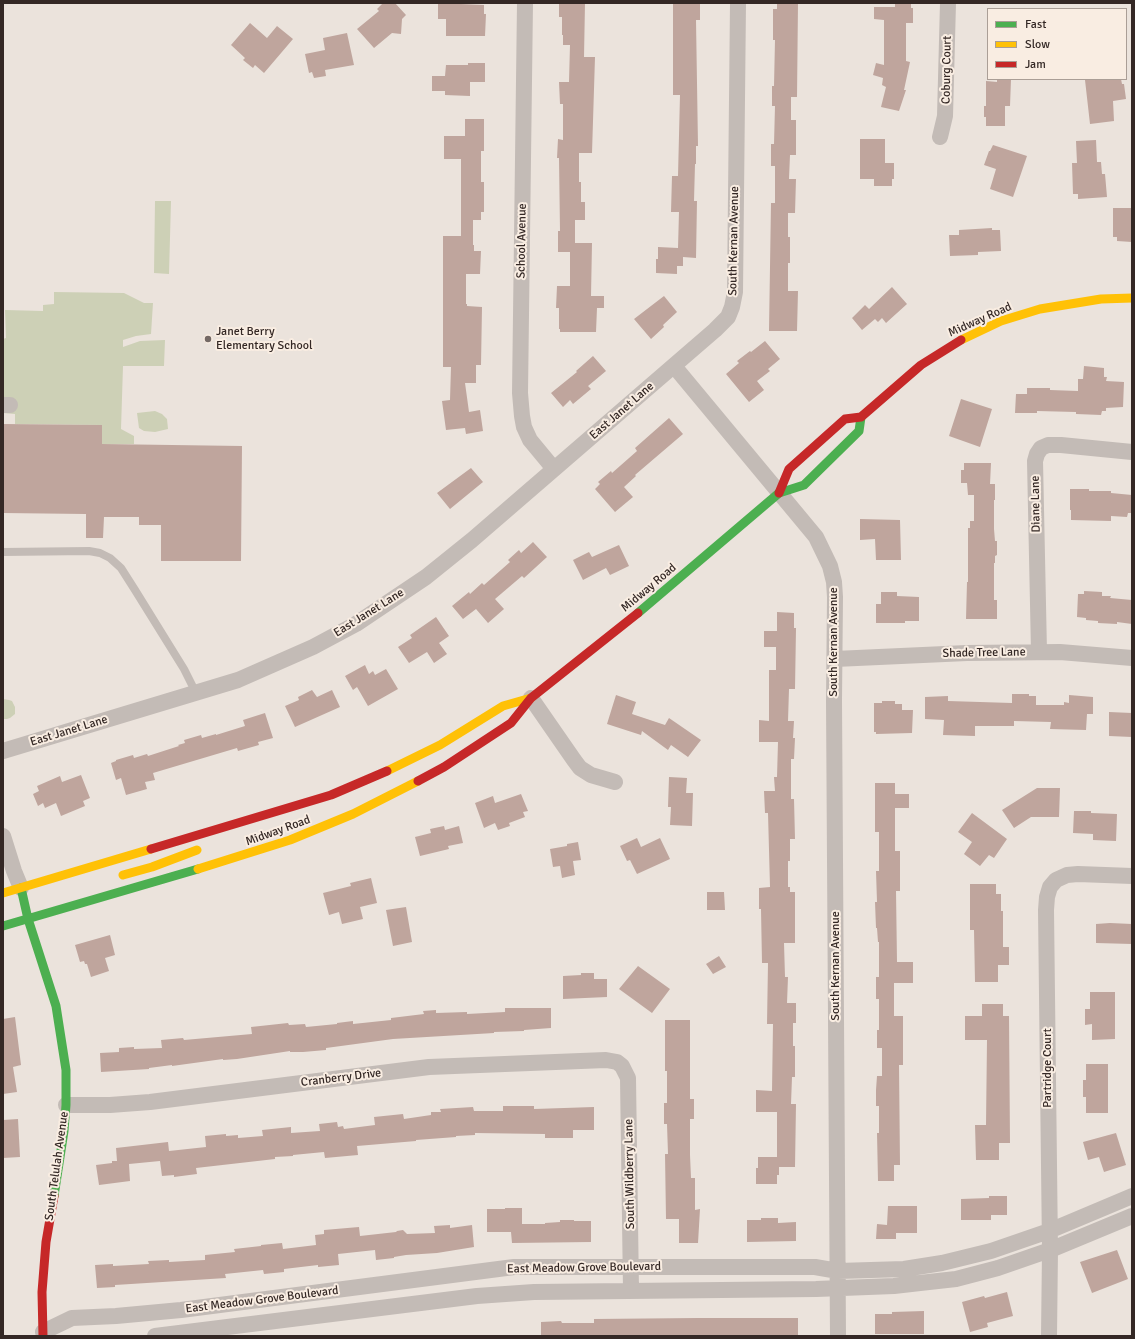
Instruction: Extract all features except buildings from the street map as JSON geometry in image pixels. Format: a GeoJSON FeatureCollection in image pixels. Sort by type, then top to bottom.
{"type":"FeatureCollection","features":[{"type":"Feature","properties":{"kind":"main road","name":"Midway Road"},"geometry":{"type":"LineString","coordinates":[[779,493],[789,469],[845,419],[861,417],[921,365],[950,346],[982,329],[1020,314],[1054,306],[1101,299],[1132,298]]}},
{"type":"Feature","properties":{"kind":"main road","name":"Midway Road"},"geometry":{"type":"LineString","coordinates":[[3,926],[258,851],[322,828],[348,813],[414,784],[473,749],[511,723],[531,698],[643,609],[779,493],[804,485],[859,431],[861,417]]}},
{"type":"Feature","properties":{"kind":"main road","name":"Midway Road"},"geometry":{"type":"LineString","coordinates":[[3,893],[340,794],[440,745],[503,706],[531,698]]}},
{"type":"Feature","properties":{"kind":"main road"},"geometry":{"type":"LineString","coordinates":[[218,838],[241,823]]}},
{"type":"Feature","properties":{"kind":"main road"},"geometry":{"type":"LineString","coordinates":[[116,878],[152,867],[207,846]]}},
{"type":"Feature","properties":{"kind":"main road"},"geometry":{"type":"LineString","coordinates":[[8,902],[21,888]]}},
{"type":"Feature","properties":{"kind":"main road","name":"South Telulah Avenue"},"geometry":{"type":"LineString","coordinates":[[21,888],[28,919],[56,1006],[66,1070],[66,1105],[61,1158],[46,1242],[42,1292],[47,1335]]}},
{"type":"Feature","properties":{"kind":"main road"},"geometry":{"type":"LineString","coordinates":[[28,919],[45,902]]}},
{"type":"Feature","properties":{"kind":"street","name":"School Avenue"},"geometry":{"type":"LineString","coordinates":[[525,3],[520,393],[524,427],[530,440],[554,469]]}},
{"type":"Feature","properties":{"kind":"street","name":"South Kernan Avenue"},"geometry":{"type":"LineString","coordinates":[[738,3],[735,292],[728,317],[674,366],[816,537],[830,566],[835,597],[838,1336]]}},
{"type":"Feature","properties":{"kind":"street","name":"Coburg Court"},"geometry":{"type":"LineString","coordinates":[[940,137],[945,116],[948,3]]}},
{"type":"Feature","properties":{"kind":"street","name":"East Janet Lane"},"geometry":{"type":"LineString","coordinates":[[3,751],[238,680],[278,664],[314,647],[356,624],[426,577],[472,540],[674,366]]}},
{"type":"Feature","properties":{"kind":"street","name":"Diane Lane"},"geometry":{"type":"LineString","coordinates":[[1039,652],[1035,461],[1037,454],[1042,448],[1048,445],[1132,452]]}},
{"type":"Feature","properties":{"kind":"street","name":"Shade Tree Lane"},"geometry":{"type":"LineString","coordinates":[[835,659],[967,653],[1039,652],[1060,652],[1132,658]]}},
{"type":"Feature","properties":{"kind":"street"},"geometry":{"type":"LineString","coordinates":[[531,698],[580,768],[591,775],[614,782]]}},
{"type":"Feature","properties":{"kind":"street","name":"South Telulah Avenue"},"geometry":{"type":"LineString","coordinates":[[3,836],[21,888]]}},
{"type":"Feature","properties":{"kind":"street","name":"Partridge Court"},"geometry":{"type":"LineString","coordinates":[[1049,1336],[1050,1250],[1047,897],[1050,887],[1056,880],[1067,875],[1132,876]]}},
{"type":"Feature","properties":{"kind":"street","name":"Cranberry Drive"},"geometry":{"type":"LineString","coordinates":[[66,1105],[110,1105],[150,1102],[429,1067],[606,1060],[617,1062]]}},
{"type":"Feature","properties":{"kind":"street","name":"South Wildberry Lane"},"geometry":{"type":"LineString","coordinates":[[617,1062],[622,1066],[628,1078],[631,1291]]}},
{"type":"Feature","properties":{"kind":"street","name":"East Meadow Grove Boulevard"},"geometry":{"type":"LineString","coordinates":[[47,1335],[72,1318],[116,1316],[181,1310],[514,1267],[815,1266],[838,1270],[904,1268],[942,1262],[990,1251],[1049,1231],[1132,1196]]}},
{"type":"Feature","properties":{"kind":"street","name":"East Meadow Grove Boulevard"},"geometry":{"type":"LineString","coordinates":[[155,1336],[185,1335],[477,1296],[534,1292],[838,1288],[894,1286],[956,1279],[998,1268],[1050,1250],[1132,1216]]}},
{"type":"Feature","properties":{"kind":"street"},"geometry":{"type":"LineString","coordinates":[[181,1310],[185,1335]]}},
{"type":"Feature","properties":{"kind":"lane"},"geometry":{"type":"LineString","coordinates":[[3,552],[89,551],[100,553],[110,558],[121,568],[184,669],[196,693]]}},
{"type":"Feature","properties":{"kind":"green space"},"geometry":{"type":"Polygon","coordinates":[[[155,201],[171,201],[169,274],[154,273],[155,201]]]}},
{"type":"Feature","properties":{"kind":"green space"},"geometry":{"type":"Polygon","coordinates":[[[54,292],[124,293],[144,303],[153,303],[151,334],[123,340],[123,347],[140,341],[165,340],[164,366],[123,366],[121,429],[134,436],[134,444],[102,444],[102,425],[15,424],[15,414],[3,413],[3,339],[6,338],[5,310],[43,311],[43,305],[54,304],[54,292]]]}},
{"type":"Feature","properties":{"kind":"green space"},"geometry":{"type":"Polygon","coordinates":[[[155,411],[162,414],[167,419],[168,429],[155,432],[144,431],[139,428],[137,413],[155,411]]]}},
{"type":"Feature","properties":{"kind":"green space"},"geometry":{"type":"Polygon","coordinates":[[[3,699],[12,701],[15,707],[15,714],[7,719],[3,719],[3,699]]]}},
{"type":"Feature","properties":{"kind":"traffic: fast"},"geometry":{"type":"LineString","coordinates":[[638,613],[779,493],[804,485],[859,431],[861,417]]}},
{"type":"Feature","properties":{"kind":"traffic: fast"},"geometry":{"type":"LineString","coordinates":[[3,926],[198,869]]}},
{"type":"Feature","properties":{"kind":"traffic: fast"},"geometry":{"type":"LineString","coordinates":[[21,888],[28,919],[56,1006],[66,1070],[64,1131],[54,1196]]}},
{"type":"Feature","properties":{"kind":"traffic: slow"},"geometry":{"type":"LineString","coordinates":[[961,340],[1001,321],[1040,309],[1101,299],[1132,298]]}},
{"type":"Feature","properties":{"kind":"traffic: slow"},"geometry":{"type":"LineString","coordinates":[[387,771],[440,745],[503,706],[531,698]]}},
{"type":"Feature","properties":{"kind":"traffic: slow"},"geometry":{"type":"LineString","coordinates":[[198,869],[290,840],[353,814],[418,781]]}},
{"type":"Feature","properties":{"kind":"traffic: slow"},"geometry":{"type":"LineString","coordinates":[[3,893],[151,849]]}},
{"type":"Feature","properties":{"kind":"traffic: slow"},"geometry":{"type":"LineString","coordinates":[[123,875],[152,867],[197,850]]}},
{"type":"Feature","properties":{"kind":"traffic: jam"},"geometry":{"type":"LineString","coordinates":[[779,493],[789,469],[845,419],[861,417],[921,365],[961,340]]}},
{"type":"Feature","properties":{"kind":"traffic: jam"},"geometry":{"type":"LineString","coordinates":[[418,781],[444,767],[511,723],[531,698],[638,613]]}},
{"type":"Feature","properties":{"kind":"traffic: jam"},"geometry":{"type":"LineString","coordinates":[[151,849],[331,795],[387,771]]}},
{"type":"Feature","properties":{"kind":"traffic: jam"},"geometry":{"type":"LineString","coordinates":[[43,1336],[42,1292],[46,1242],[54,1196]]}},
{"type":"Feature","properties":{"kind":"place","name":"Janet Berry Elementary School"},"geometry":{"type":"Point","coordinates":[208,339]}}]}
